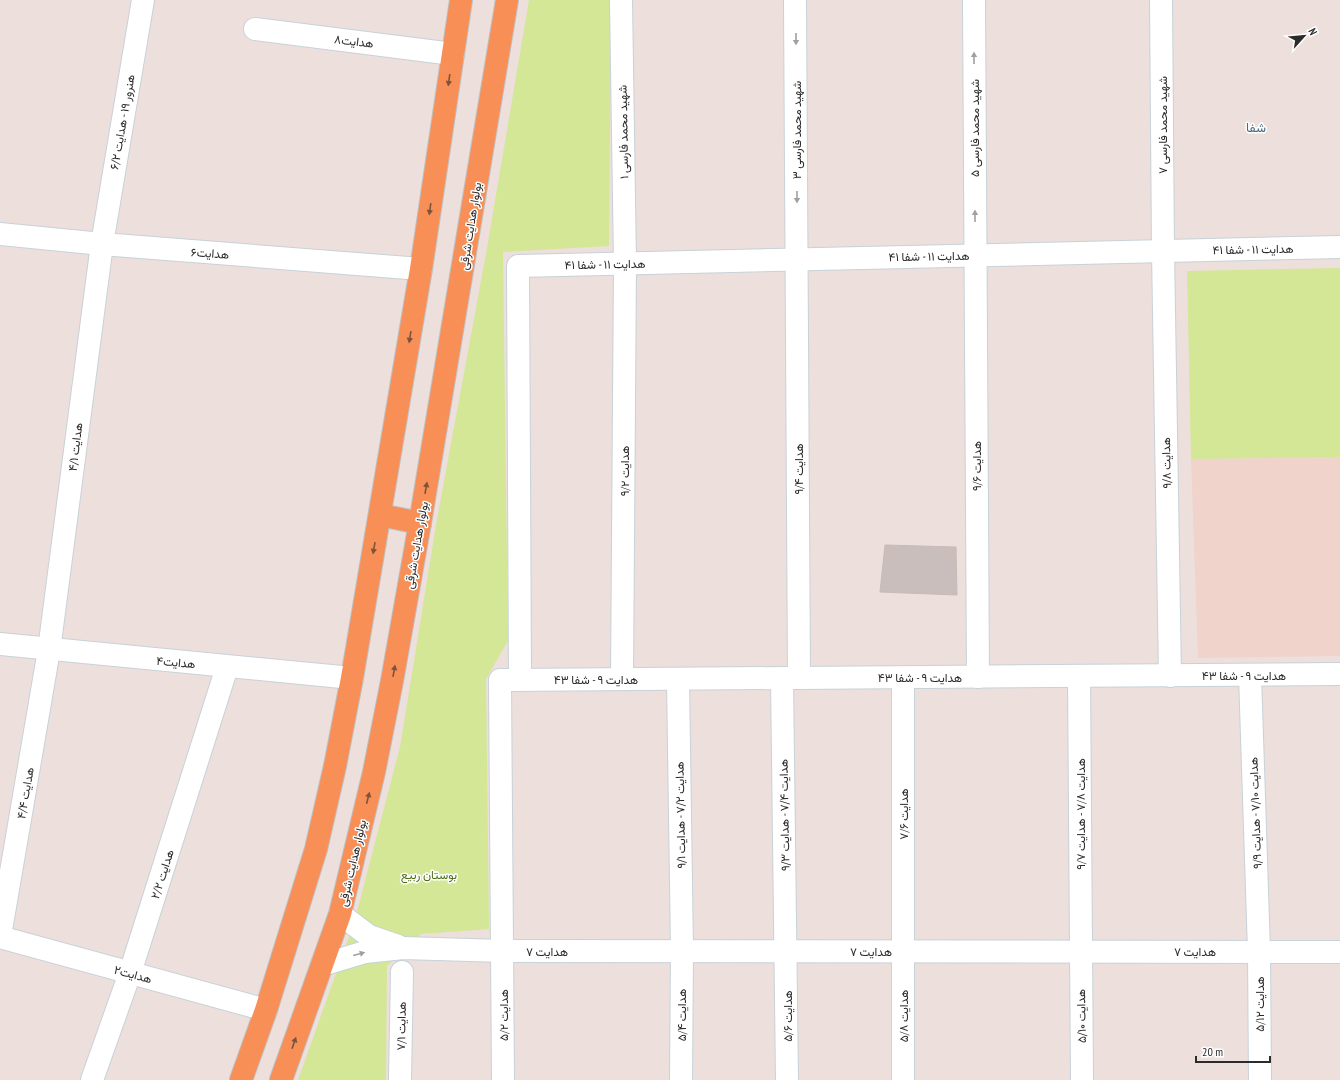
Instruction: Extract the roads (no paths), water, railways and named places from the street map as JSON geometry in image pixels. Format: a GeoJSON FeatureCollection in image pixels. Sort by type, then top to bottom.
{"type":"FeatureCollection","features":[{"type":"Feature","properties":{"kind":"main road"},"geometry":{"type":"LineString","coordinates":[[241,1080],[266,1010],[316,849],[335,766],[352,678],[421,269],[461,0]]}},
{"type":"Feature","properties":{"kind":"main road","name":"بولوار هدایت شرقی"},"geometry":{"type":"LineString","coordinates":[[281,1080],[340,914],[374,772],[420,523],[507,0]]}},
{"type":"Feature","properties":{"kind":"main road"},"geometry":{"type":"LineString","coordinates":[[380,515],[420,523]]}},
{"type":"Feature","properties":{"kind":"street","name":"هنرور ۱۹ - هدایت ۶/۲"},"geometry":{"type":"LineString","coordinates":[[102,244],[143,0]]}},
{"type":"Feature","properties":{"kind":"street","name":"شهید محمد فارسی ۱"},"geometry":{"type":"LineString","coordinates":[[621,0],[626,264]]}},
{"type":"Feature","properties":{"kind":"street","name":"شهید محمد فارسی ۳"},"geometry":{"type":"LineString","coordinates":[[795,0],[797,259]]}},
{"type":"Feature","properties":{"kind":"street","name":"شهید محمد فارسی ۵"},"geometry":{"type":"LineString","coordinates":[[974,0],[975,255]]}},
{"type":"Feature","properties":{"kind":"street","name":"شهید محمد فارسی ۷"},"geometry":{"type":"LineString","coordinates":[[1161,0],[1162,251]]}},
{"type":"Feature","properties":{"kind":"street","name":"هدایت۸"},"geometry":{"type":"LineString","coordinates":[[255,29],[453,54]]}},
{"type":"Feature","properties":{"kind":"street","name":"هدایت۶"},"geometry":{"type":"LineString","coordinates":[[0,234],[102,244],[421,269]]}},
{"type":"Feature","properties":{"kind":"street","name":"هدایت ۴/۱"},"geometry":{"type":"LineString","coordinates":[[49,650],[102,244]]}},
{"type":"Feature","properties":{"kind":"street","name":"هدایت ۱۱ - شفا ۴۱"},"geometry":{"type":"LineString","coordinates":[[518,266],[1340,247]]}},
{"type":"Feature","properties":{"kind":"street","name":"هدایت ۹/۸"},"geometry":{"type":"LineString","coordinates":[[1162,251],[1170,676]]}},
{"type":"Feature","properties":{"kind":"street","name":"هدایت ۹/۶"},"geometry":{"type":"LineString","coordinates":[[975,255],[978,677]]}},
{"type":"Feature","properties":{"kind":"street","name":"هدایت ۹/۴"},"geometry":{"type":"LineString","coordinates":[[791,678],[797,259]]}},
{"type":"Feature","properties":{"kind":"street","name":"هدایت ۹/۲"},"geometry":{"type":"LineString","coordinates":[[622,679],[626,264]]}},
{"type":"Feature","properties":{"kind":"street","name":"هدایت ۵/۲"},"geometry":{"type":"LineString","coordinates":[[503,1080],[503,951],[518,266]]}},
{"type":"Feature","properties":{"kind":"street","name":"هدایت۴"},"geometry":{"type":"LineString","coordinates":[[0,644],[49,650],[352,678]]}},
{"type":"Feature","properties":{"kind":"street","name":"هدایت ۴/۴"},"geometry":{"type":"LineString","coordinates":[[0,936],[49,650]]}},
{"type":"Feature","properties":{"kind":"street","name":"هدایت ۲/۲"},"geometry":{"type":"LineString","coordinates":[[92,1080],[130,973],[227,666]]}},
{"type":"Feature","properties":{"kind":"street","name":"هدایت ۹ - شفا ۴۳"},"geometry":{"type":"LineString","coordinates":[[510,680],[1340,674]]}},
{"type":"Feature","properties":{"kind":"street","name":"هدایت ۷/۱۰ - هدایت ۹/۹"},"geometry":{"type":"LineString","coordinates":[[1250,675],[1259,951]]}},
{"type":"Feature","properties":{"kind":"street","name":"هدایت ۷/۸ - هدایت ۹/۷"},"geometry":{"type":"LineString","coordinates":[[1079,676],[1080,951]]}},
{"type":"Feature","properties":{"kind":"street","name":"هدایت ۷/۴ - هدایت ۹/۳"},"geometry":{"type":"LineString","coordinates":[[786,951],[791,678]]}},
{"type":"Feature","properties":{"kind":"street","name":"هدایت ۷/۶"},"geometry":{"type":"LineString","coordinates":[[903,678],[904,951]]}},
{"type":"Feature","properties":{"kind":"street","name":"هدایت ۷/۲ - هدایت ۹/۱"},"geometry":{"type":"LineString","coordinates":[[678,679],[682,951]]}},
{"type":"Feature","properties":{"kind":"street","name":"هدایت ۷"},"geometry":{"type":"LineString","coordinates":[[340,914],[369,936],[403,948]]}},
{"type":"Feature","properties":{"kind":"street","name":"هدایت۲"},"geometry":{"type":"LineString","coordinates":[[0,936],[266,1010]]}},
{"type":"Feature","properties":{"kind":"street","name":"هدایت ۷"},"geometry":{"type":"LineString","coordinates":[[322,964],[365,952],[403,948],[503,951],[1340,952]]}},
{"type":"Feature","properties":{"kind":"street","name":"هدایت ۵/۴"},"geometry":{"type":"LineString","coordinates":[[681,1080],[682,951]]}},
{"type":"Feature","properties":{"kind":"street","name":"هدایت ۵/۶"},"geometry":{"type":"LineString","coordinates":[[786,951],[787,1080]]}},
{"type":"Feature","properties":{"kind":"street","name":"هدایت ۵/۸"},"geometry":{"type":"LineString","coordinates":[[903,1080],[904,951]]}},
{"type":"Feature","properties":{"kind":"street","name":"هدایت ۵/۱۰"},"geometry":{"type":"LineString","coordinates":[[1080,951],[1082,1080]]}},
{"type":"Feature","properties":{"kind":"street","name":"هدایت ۵/۱۲"},"geometry":{"type":"LineString","coordinates":[[1259,951],[1260,1080]]}},
{"type":"Feature","properties":{"kind":"street","name":"هدایت ۷/۱"},"geometry":{"type":"LineString","coordinates":[[400,1080],[402,972]]}},
{"type":"Feature","properties":{"kind":"district","name":"شفا"},"geometry":{"type":"Point","coordinates":[1256,127]}},
{"type":"Feature","properties":{"kind":"park label","name":"بوستان ربیع"},"geometry":{"type":"Point","coordinates":[429,874]}}]}
